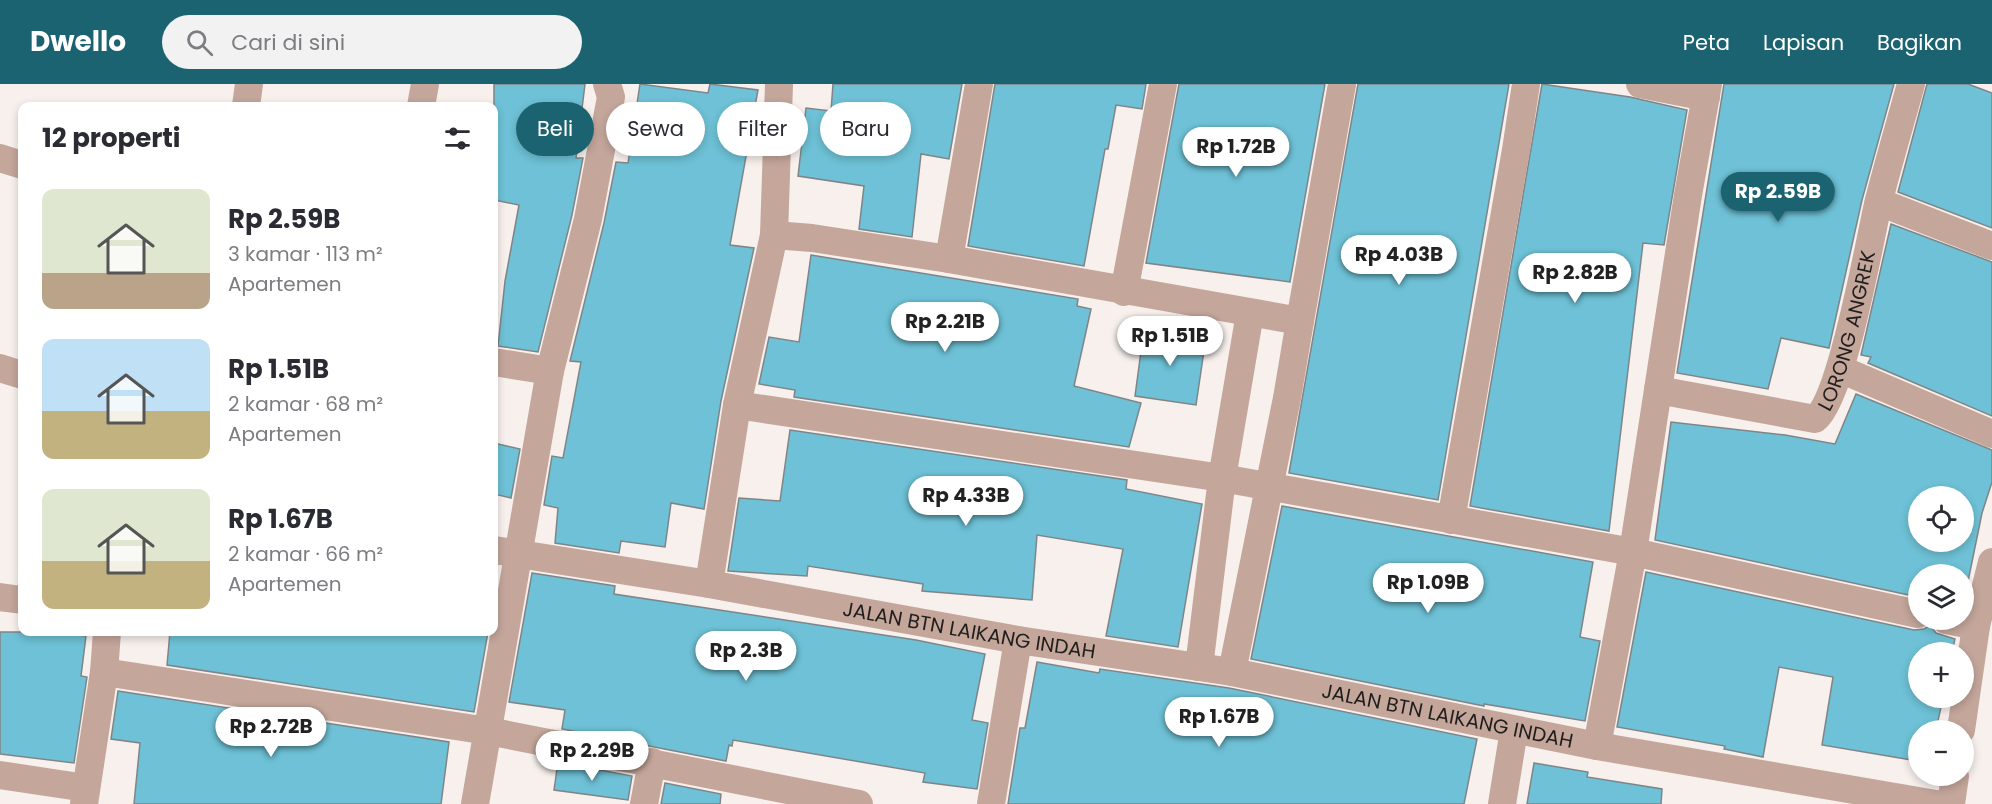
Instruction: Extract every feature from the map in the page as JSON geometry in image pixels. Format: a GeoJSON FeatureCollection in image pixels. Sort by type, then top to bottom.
{"type":"FeatureCollection","features":[{"type":"Feature","properties":{"kind":"street"},"geometry":{"type":"LineString","coordinates":[[247,102],[249,84]]}},
{"type":"Feature","properties":{"kind":"street"},"geometry":{"type":"LineString","coordinates":[[422,102],[425,84]]}},
{"type":"Feature","properties":{"kind":"street"},"geometry":{"type":"LineString","coordinates":[[498,632],[506,552],[588,219],[611,97],[607,84]]}},
{"type":"Feature","properties":{"kind":"street"},"geometry":{"type":"LineString","coordinates":[[709,584],[737,405],[774,235],[779,84]]}},
{"type":"Feature","properties":{"kind":"street"},"geometry":{"type":"LineString","coordinates":[[949,258],[979,84]]}},
{"type":"Feature","properties":{"kind":"street"},"geometry":{"type":"LineString","coordinates":[[1124,292],[1163,84]]}},
{"type":"Feature","properties":{"kind":"street"},"geometry":{"type":"LineString","coordinates":[[1232,672],[1270,487],[1342,84]]}},
{"type":"Feature","properties":{"kind":"street"},"geometry":{"type":"LineString","coordinates":[[1451,519],[1526,84]]}},
{"type":"Feature","properties":{"kind":"street"},"geometry":{"type":"LineString","coordinates":[[1640,84],[1707,90]]}},
{"type":"Feature","properties":{"kind":"street","name":"LORONG ANGREK"},"geometry":{"type":"LineString","coordinates":[[1658,390],[1815,419],[1822,414],[1840,369],[1879,202],[1911,84]]}},
{"type":"Feature","properties":{"kind":"street","name":"JALAN BTN LAIKANG INDAH"},"geometry":{"type":"LineString","coordinates":[[506,552],[709,584],[1018,640],[1232,672],[1597,746],[1633,552],[1707,90]]}},
{"type":"Feature","properties":{"kind":"street"},"geometry":{"type":"LineString","coordinates":[[0,158],[18,164]]}},
{"type":"Feature","properties":{"kind":"street"},"geometry":{"type":"LineString","coordinates":[[1879,202],[1992,246]]}},
{"type":"Feature","properties":{"kind":"street"},"geometry":{"type":"LineString","coordinates":[[774,235],[812,238],[949,258],[1124,292],[1300,321]]}},
{"type":"Feature","properties":{"kind":"street"},"geometry":{"type":"LineString","coordinates":[[1199,667],[1222,478],[1250,313]]}},
{"type":"Feature","properties":{"kind":"street"},"geometry":{"type":"LineString","coordinates":[[498,363],[550,371]]}},
{"type":"Feature","properties":{"kind":"street"},"geometry":{"type":"LineString","coordinates":[[0,368],[18,374]]}},
{"type":"Feature","properties":{"kind":"street"},"geometry":{"type":"LineString","coordinates":[[1840,369],[1992,434]]}},
{"type":"Feature","properties":{"kind":"street"},"geometry":{"type":"LineString","coordinates":[[737,405],[1222,478],[1633,552],[1908,612]]}},
{"type":"Feature","properties":{"kind":"street"},"geometry":{"type":"LineString","coordinates":[[1962,720],[1976,626],[1992,562]]}},
{"type":"Feature","properties":{"kind":"street"},"geometry":{"type":"LineString","coordinates":[[0,597],[18,599]]}},
{"type":"Feature","properties":{"kind":"street"},"geometry":{"type":"LineString","coordinates":[[0,775],[85,796],[105,672],[107,636]]}},
{"type":"Feature","properties":{"kind":"street"},"geometry":{"type":"LineString","coordinates":[[475,804],[488,731],[498,636]]}},
{"type":"Feature","properties":{"kind":"street"},"geometry":{"type":"LineString","coordinates":[[991,804],[1018,640]]}},
{"type":"Feature","properties":{"kind":"street"},"geometry":{"type":"LineString","coordinates":[[105,672],[488,731],[652,762],[817,801],[859,804]]}},
{"type":"Feature","properties":{"kind":"street"},"geometry":{"type":"LineString","coordinates":[[1502,804],[1514,730]]}},
{"type":"Feature","properties":{"kind":"street"},"geometry":{"type":"LineString","coordinates":[[1597,746],[1936,804]]}},
{"type":"Feature","properties":{"kind":"street"},"geometry":{"type":"LineString","coordinates":[[644,804],[652,762]]}},
{"type":"Feature","properties":{"kind":"street"},"geometry":{"type":"LineString","coordinates":[[1951,804],[1954,786]]}},
{"type":"Feature","properties":{"kind":"building"},"geometry":{"type":"Polygon","coordinates":[[[494,84],[585,84],[583,102],[516,102],[516,156],[583,158],[572,215],[538,352],[498,346],[505,281],[519,205],[498,201],[498,102],[494,102],[494,84]]]}},
{"type":"Feature","properties":{"kind":"building"},"geometry":{"type":"Polygon","coordinates":[[[640,84],[708,93],[710,84],[758,90],[756,102],[717,102],[717,156],[746,156],[730,245],[754,248],[721,401],[704,509],[671,503],[665,547],[621,541],[619,553],[555,543],[558,508],[544,505],[552,456],[563,458],[581,362],[570,361],[604,223],[616,162],[628,163],[629,156],[705,156],[705,102],[637,102],[640,84]]]}},
{"type":"Feature","properties":{"kind":"building"},"geometry":{"type":"Polygon","coordinates":[[[833,84],[962,84],[949,159],[921,154],[912,237],[859,229],[864,186],[798,176],[800,156],[808,156],[808,108],[820,110],[820,156],[911,156],[911,102],[832,102],[833,84]]]}},
{"type":"Feature","properties":{"kind":"building"},"geometry":{"type":"Polygon","coordinates":[[[995,84],[1146,84],[1142,109],[1116,105],[1108,149],[1105,149],[1084,266],[968,246],[995,84]]]}},
{"type":"Feature","properties":{"kind":"building"},"geometry":{"type":"Polygon","coordinates":[[[1179,84],[1325,84],[1290,282],[1146,263],[1179,84]]]}},
{"type":"Feature","properties":{"kind":"building"},"geometry":{"type":"Polygon","coordinates":[[[1358,84],[1509,84],[1438,500],[1289,473],[1358,84]]]}},
{"type":"Feature","properties":{"kind":"building"},"geometry":{"type":"Polygon","coordinates":[[[1542,84],[1630,97],[1687,110],[1664,245],[1643,243],[1609,531],[1470,506],[1542,84]]]}},
{"type":"Feature","properties":{"kind":"building"},"geometry":{"type":"Polygon","coordinates":[[[1724,84],[1894,84],[1862,200],[1829,348],[1781,338],[1768,389],[1677,373],[1724,84]]]}},
{"type":"Feature","properties":{"kind":"building"},"geometry":{"type":"Polygon","coordinates":[[[1927,84],[1968,84],[1992,93],[1992,228],[1898,192],[1927,84]]]}},
{"type":"Feature","properties":{"kind":"building"},"geometry":{"type":"Polygon","coordinates":[[[1891,224],[1992,262],[1992,416],[1868,363],[1871,357],[1861,355],[1891,224]]]}},
{"type":"Feature","properties":{"kind":"building"},"geometry":{"type":"Polygon","coordinates":[[[811,255],[1078,299],[1077,306],[1091,309],[1074,386],[1141,403],[1129,447],[794,397],[795,390],[759,384],[769,337],[799,342],[811,255]]]}},
{"type":"Feature","properties":{"kind":"building"},"geometry":{"type":"Polygon","coordinates":[[[1144,329],[1206,337],[1196,405],[1135,396],[1144,329]]]}},
{"type":"Feature","properties":{"kind":"building"},"geometry":{"type":"Polygon","coordinates":[[[1856,394],[1992,450],[1992,482],[1982,513],[1972,564],[1908,564],[1908,595],[1655,540],[1671,422],[1785,435],[1835,444],[1856,394]]]}},
{"type":"Feature","properties":{"kind":"building"},"geometry":{"type":"Polygon","coordinates":[[[790,430],[1127,480],[1126,489],[1202,504],[1178,647],[1106,636],[1123,549],[1037,535],[1032,600],[922,591],[923,584],[808,566],[807,576],[728,571],[739,498],[780,501],[790,430]]]}},
{"type":"Feature","properties":{"kind":"building"},"geometry":{"type":"Polygon","coordinates":[[[498,444],[520,449],[511,498],[498,495],[498,444]]]}},
{"type":"Feature","properties":{"kind":"building"},"geometry":{"type":"Polygon","coordinates":[[[1282,506],[1593,562],[1580,637],[1600,641],[1585,721],[1484,704],[1484,706],[1251,659],[1282,506]]]}},
{"type":"Feature","properties":{"kind":"building"},"geometry":{"type":"Polygon","coordinates":[[[1646,572],[1908,630],[1934,630],[1936,633],[1955,639],[1954,642],[1908,642],[1908,708],[1941,708],[1938,720],[1908,720],[1908,759],[1822,745],[1833,677],[1779,667],[1763,757],[1724,749],[1725,746],[1617,727],[1646,572]]]}},
{"type":"Feature","properties":{"kind":"building"},"geometry":{"type":"Polygon","coordinates":[[[532,573],[615,586],[614,594],[916,640],[985,654],[972,720],[988,723],[977,789],[923,782],[925,773],[733,740],[732,746],[729,745],[726,761],[562,729],[565,710],[509,702],[532,573]]]}},
{"type":"Feature","properties":{"kind":"building"},"geometry":{"type":"Polygon","coordinates":[[[0,632],[18,632],[18,636],[86,636],[81,676],[87,677],[74,763],[0,754],[0,632]]]}},
{"type":"Feature","properties":{"kind":"building"},"geometry":{"type":"Polygon","coordinates":[[[170,636],[487,636],[474,712],[167,665],[170,636]]]}},
{"type":"Feature","properties":{"kind":"building"},"geometry":{"type":"Polygon","coordinates":[[[1037,662],[1099,673],[1100,669],[1229,688],[1477,739],[1464,804],[1008,804],[1020,728],[1025,728],[1037,662]]]}},
{"type":"Feature","properties":{"kind":"building"},"geometry":{"type":"Polygon","coordinates":[[[118,691],[449,742],[441,804],[134,804],[140,743],[111,739],[118,691]]]}},
{"type":"Feature","properties":{"kind":"building"},"geometry":{"type":"Polygon","coordinates":[[[558,762],[632,776],[628,800],[554,790],[558,762]]]}},
{"type":"Feature","properties":{"kind":"building"},"geometry":{"type":"Polygon","coordinates":[[[1534,763],[1588,772],[1587,777],[1662,789],[1661,804],[1527,804],[1534,763]]]}},
{"type":"Feature","properties":{"kind":"building"},"geometry":{"type":"Polygon","coordinates":[[[665,783],[721,794],[720,804],[661,804],[665,783]]]}}]}
